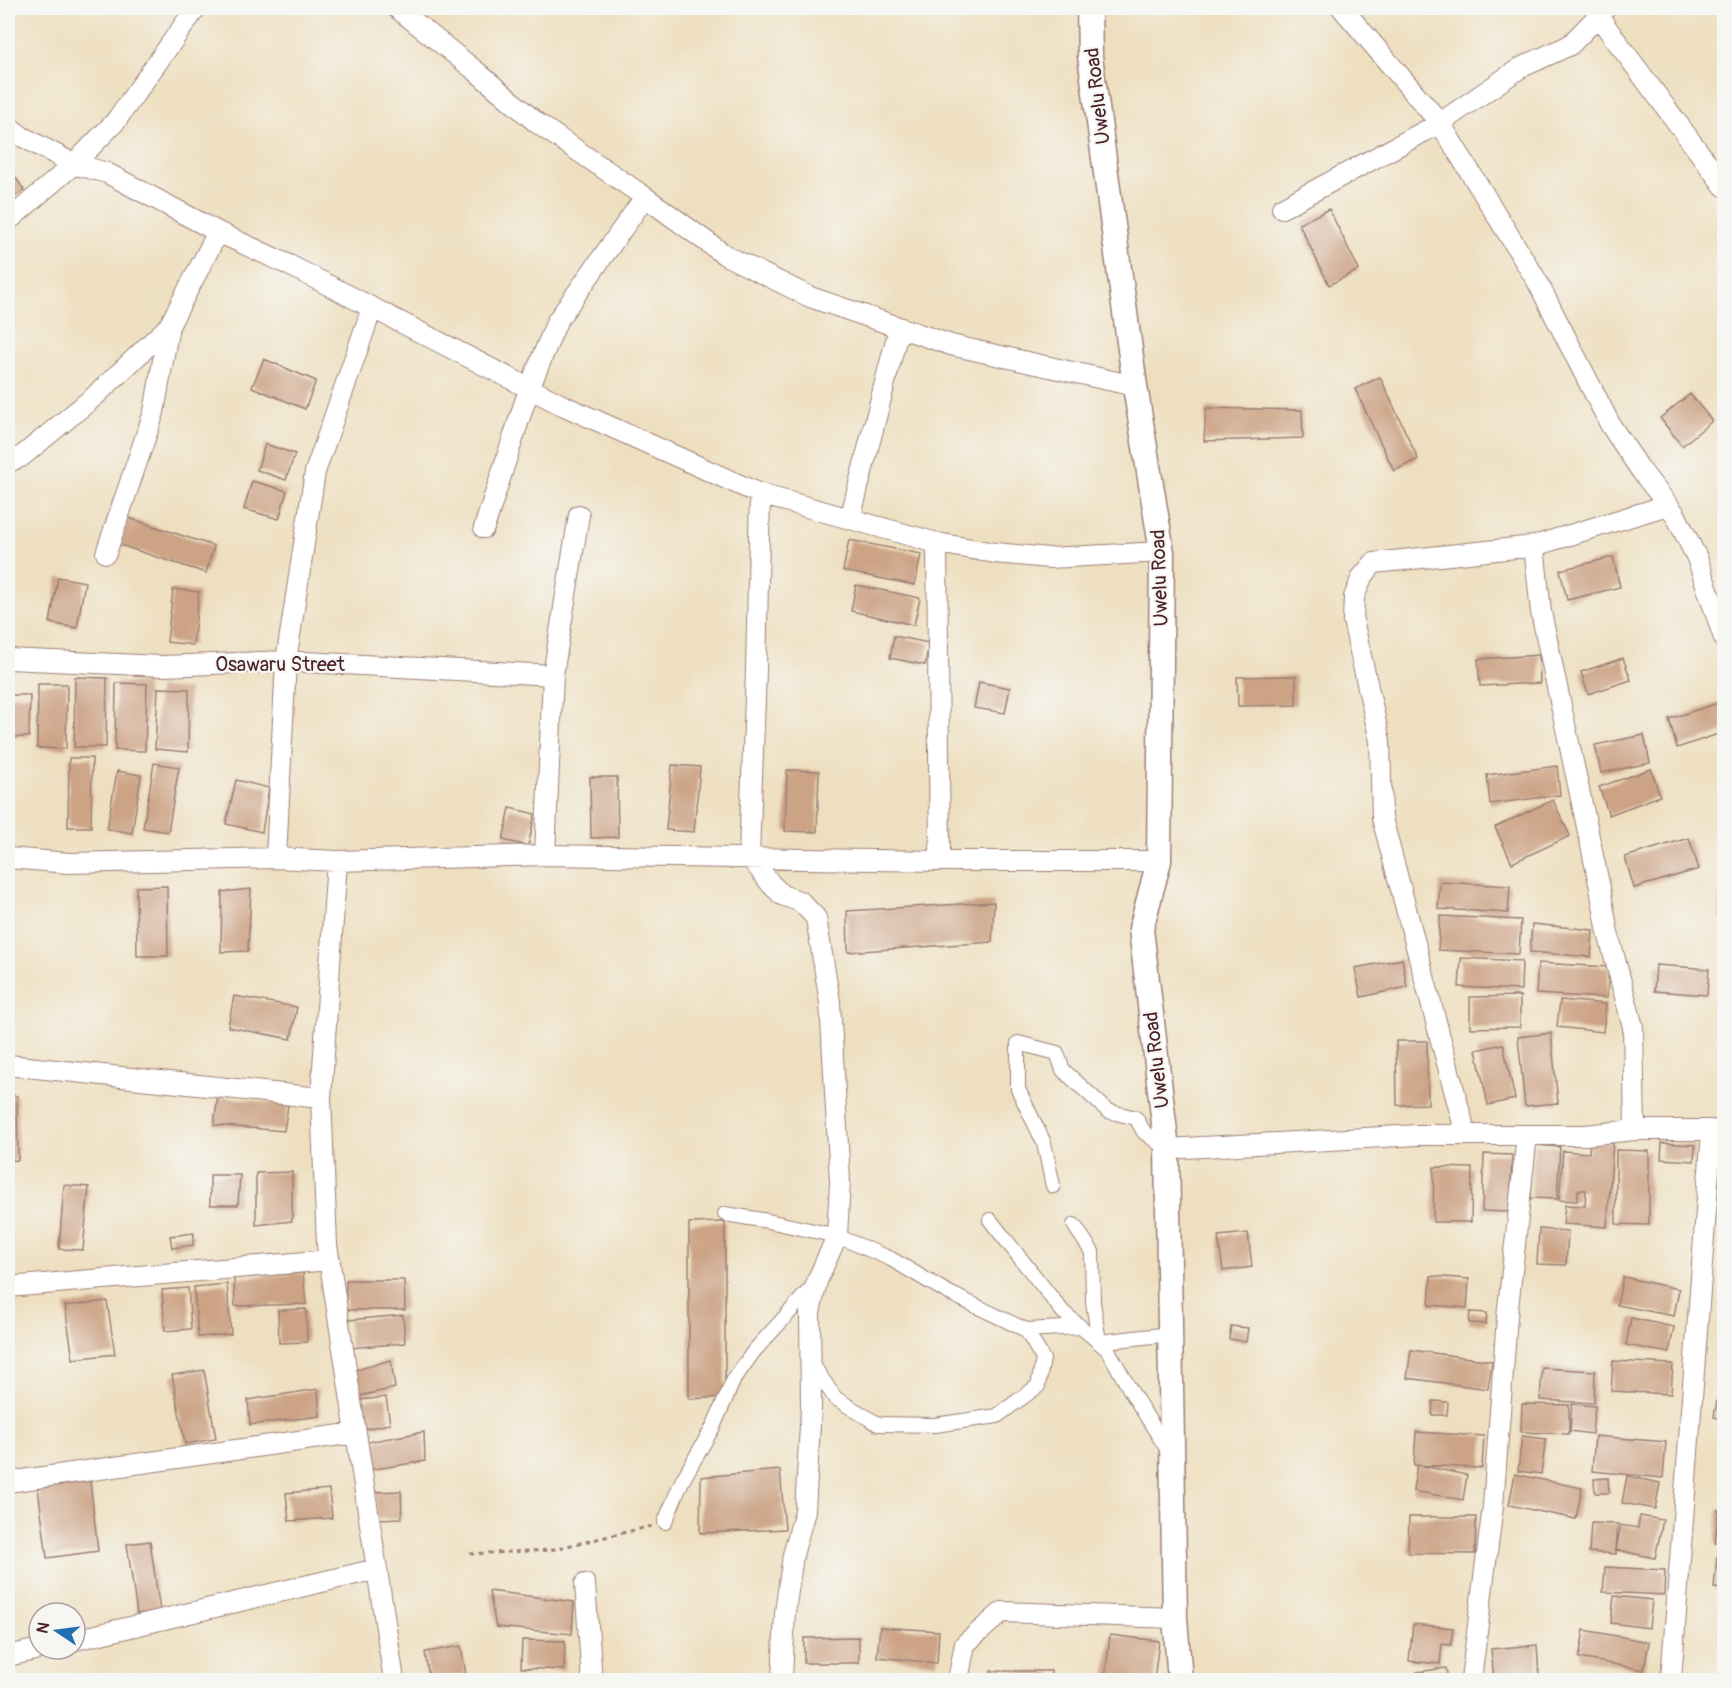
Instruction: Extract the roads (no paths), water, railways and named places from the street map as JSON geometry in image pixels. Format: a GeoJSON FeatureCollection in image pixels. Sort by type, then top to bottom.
{"type":"FeatureCollection","features":[{"type":"Feature","properties":{"kind":"street"},"geometry":{"type":"LineString","coordinates":[[8,220],[74,164],[115,122],[196,8]]}},
{"type":"Feature","properties":{"kind":"street"},"geometry":{"type":"LineString","coordinates":[[397,8],[537,123],[725,255],[810,297],[951,345],[1135,386]]}},
{"type":"Feature","properties":{"kind":"street","name":"Uwelu Road"},"geometry":{"type":"LineString","coordinates":[[1089,8],[1090,56],[1135,386],[1162,552],[1159,861],[1141,929],[1167,1149],[1175,1617],[1180,1680]]}},
{"type":"Feature","properties":{"kind":"street"},"geometry":{"type":"LineString","coordinates":[[1342,8],[1440,123],[1537,281],[1611,426],[1642,472],[1675,514],[1697,558],[1722,625]]}},
{"type":"Feature","properties":{"kind":"street"},"geometry":{"type":"LineString","coordinates":[[1282,208],[1440,123],[1520,68],[1570,45],[1602,12],[1725,186]]}},
{"type":"Feature","properties":{"kind":"street"},"geometry":{"type":"LineString","coordinates":[[8,126],[21,136],[74,164],[107,173],[218,232],[529,388],[760,494],[937,543],[995,553],[1048,558],[1162,552]]}},
{"type":"Feature","properties":{"kind":"street"},"geometry":{"type":"LineString","coordinates":[[484,528],[529,388],[557,321],[645,197]]}},
{"type":"Feature","properties":{"kind":"street"},"geometry":{"type":"LineString","coordinates":[[106,554],[154,412],[169,326],[218,232]]}},
{"type":"Feature","properties":{"kind":"street"},"geometry":{"type":"LineString","coordinates":[[276,858],[286,661],[315,472],[372,308]]}},
{"type":"Feature","properties":{"kind":"street"},"geometry":{"type":"LineString","coordinates":[[8,462],[21,457],[95,396],[169,326]]}},
{"type":"Feature","properties":{"kind":"street"},"geometry":{"type":"LineString","coordinates":[[850,519],[899,327]]}},
{"type":"Feature","properties":{"kind":"street"},"geometry":{"type":"LineString","coordinates":[[760,494],[749,856],[782,895],[801,902],[816,918],[830,1002],[840,1182],[837,1236],[817,1281],[810,1313],[811,1408],[805,1511],[793,1555],[785,1612],[782,1680]]}},
{"type":"Feature","properties":{"kind":"street"},"geometry":{"type":"LineString","coordinates":[[1466,1135],[1382,818],[1380,741],[1353,620],[1354,597],[1362,577],[1374,563],[1534,546],[1668,505]]}},
{"type":"Feature","properties":{"kind":"street"},"geometry":{"type":"LineString","coordinates":[[545,855],[553,675],[579,515]]}},
{"type":"Feature","properties":{"kind":"street"},"geometry":{"type":"LineString","coordinates":[[937,543],[940,861]]}},
{"type":"Feature","properties":{"kind":"street"},"geometry":{"type":"LineString","coordinates":[[1534,546],[1541,612],[1608,933],[1633,1027],[1635,1130]]}},
{"type":"Feature","properties":{"kind":"street","name":"Osawaru Street"},"geometry":{"type":"LineString","coordinates":[[8,659],[162,666],[286,661],[553,675]]}},
{"type":"Feature","properties":{"kind":"street"},"geometry":{"type":"LineString","coordinates":[[8,858],[69,863],[276,858],[337,861],[545,855],[749,856],[940,861],[1159,861]]}},
{"type":"Feature","properties":{"kind":"street"},"geometry":{"type":"LineString","coordinates":[[337,861],[321,1098],[327,1245],[394,1680]]}},
{"type":"Feature","properties":{"kind":"street"},"geometry":{"type":"LineString","coordinates":[[1053,1186],[1044,1143],[1018,1089],[1018,1043],[1058,1053],[1063,1070],[1108,1111],[1136,1118],[1144,1132],[1167,1149],[1418,1135],[1585,1135],[1635,1130],[1718,1131],[1671,1680]]}},
{"type":"Feature","properties":{"kind":"street"},"geometry":{"type":"LineString","coordinates":[[8,1065],[321,1098]]}},
{"type":"Feature","properties":{"kind":"street"},"geometry":{"type":"LineString","coordinates":[[1471,1680],[1493,1506],[1507,1317],[1527,1135]]}},
{"type":"Feature","properties":{"kind":"street"},"geometry":{"type":"LineString","coordinates":[[725,1214],[837,1236],[891,1259],[947,1292],[1026,1330],[1081,1327]]}},
{"type":"Feature","properties":{"kind":"street"},"geometry":{"type":"LineString","coordinates":[[990,1220],[1063,1312],[1108,1350],[1172,1456]]}},
{"type":"Feature","properties":{"kind":"street"},"geometry":{"type":"LineString","coordinates":[[1074,1225],[1092,1252],[1093,1302],[1100,1342]]}},
{"type":"Feature","properties":{"kind":"street"},"geometry":{"type":"LineString","coordinates":[[8,1287],[330,1260]]}},
{"type":"Feature","properties":{"kind":"street"},"geometry":{"type":"LineString","coordinates":[[665,1522],[682,1481],[713,1427],[734,1379],[754,1351],[817,1281]]}},
{"type":"Feature","properties":{"kind":"street"},"geometry":{"type":"LineString","coordinates":[[811,1362],[834,1398],[879,1424],[935,1425],[997,1416],[1038,1386],[1044,1359],[1026,1330]]}},
{"type":"Feature","properties":{"kind":"street"},"geometry":{"type":"LineString","coordinates":[[1100,1342],[1170,1334]]}},
{"type":"Feature","properties":{"kind":"street"},"geometry":{"type":"LineString","coordinates":[[8,1482],[355,1433]]}},
{"type":"Feature","properties":{"kind":"street"},"geometry":{"type":"LineString","coordinates":[[87,1637],[377,1569]]}},
{"type":"Feature","properties":{"kind":"street"},"geometry":{"type":"LineString","coordinates":[[585,1584],[592,1680]]}},
{"type":"Feature","properties":{"kind":"street"},"geometry":{"type":"LineString","coordinates":[[958,1680],[965,1644],[1002,1612],[1175,1617]]}},
{"type":"Feature","properties":{"kind":"street"},"geometry":{"type":"LineString","coordinates":[[8,1656],[27,1652]]}}]}
